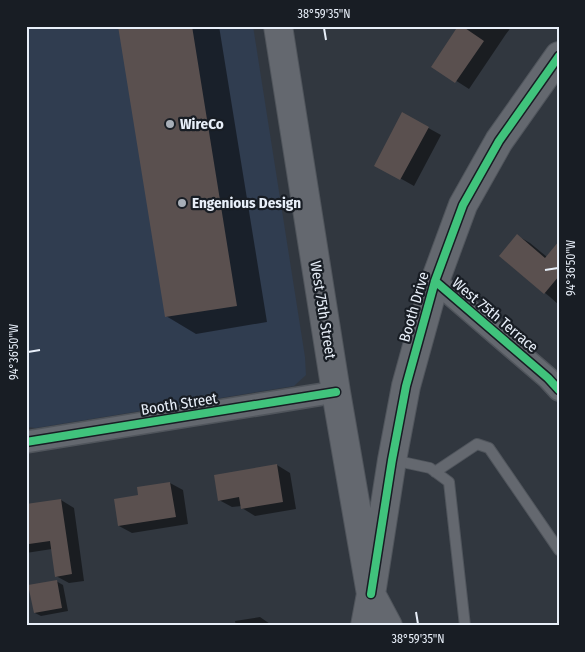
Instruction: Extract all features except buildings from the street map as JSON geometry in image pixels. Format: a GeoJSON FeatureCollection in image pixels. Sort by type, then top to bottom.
{"type":"FeatureCollection","features":[{"type":"Feature","properties":{"kind":"main road","name":"West 75th Street"},"geometry":{"type":"LineString","coordinates":[[278,26],[336,392],[371,594],[388,626]]}},
{"type":"Feature","properties":{"kind":"main road","name":"Booth Drive"},"geometry":{"type":"LineString","coordinates":[[371,594],[392,460],[406,386],[435,282],[463,205],[499,141],[559,56]]}},
{"type":"Feature","properties":{"kind":"main road","name":"West 75th Street"},"geometry":{"type":"LineString","coordinates":[[365,626],[371,594]]}},
{"type":"Feature","properties":{"kind":"street","name":"West 75th Terrace"},"geometry":{"type":"LineString","coordinates":[[435,282],[548,378],[559,390]]}},
{"type":"Feature","properties":{"kind":"street","name":"Booth Street"},"geometry":{"type":"LineString","coordinates":[[26,442],[336,392]]}},
{"type":"Feature","properties":{"kind":"lane"},"geometry":{"type":"LineString","coordinates":[[435,472],[477,444],[489,448],[559,550]]}},
{"type":"Feature","properties":{"kind":"lane"},"geometry":{"type":"LineString","coordinates":[[392,460],[430,468],[449,482],[465,626]]}},
{"type":"Feature","properties":{"kind":"shaded area"},"geometry":{"type":"Polygon","coordinates":[[[26,26],[253,26],[305,357],[306,375],[294,386],[36,428],[26,427],[26,26]]]}},
{"type":"Feature","properties":{"kind":"cycle path"},"geometry":{"type":"LineString","coordinates":[[371,594],[392,460],[406,386],[435,281],[463,205],[499,141],[559,56]]}},
{"type":"Feature","properties":{"kind":"cycle path"},"geometry":{"type":"LineString","coordinates":[[435,281],[548,378],[559,390]]}},
{"type":"Feature","properties":{"kind":"cycle path"},"geometry":{"type":"LineString","coordinates":[[26,442],[336,392]]}},
{"type":"Feature","properties":{"kind":"place","name":"WireCo"},"geometry":{"type":"Point","coordinates":[170,124]}},
{"type":"Feature","properties":{"kind":"place","name":"Engenious Design"},"geometry":{"type":"Point","coordinates":[182,203]}}]}
